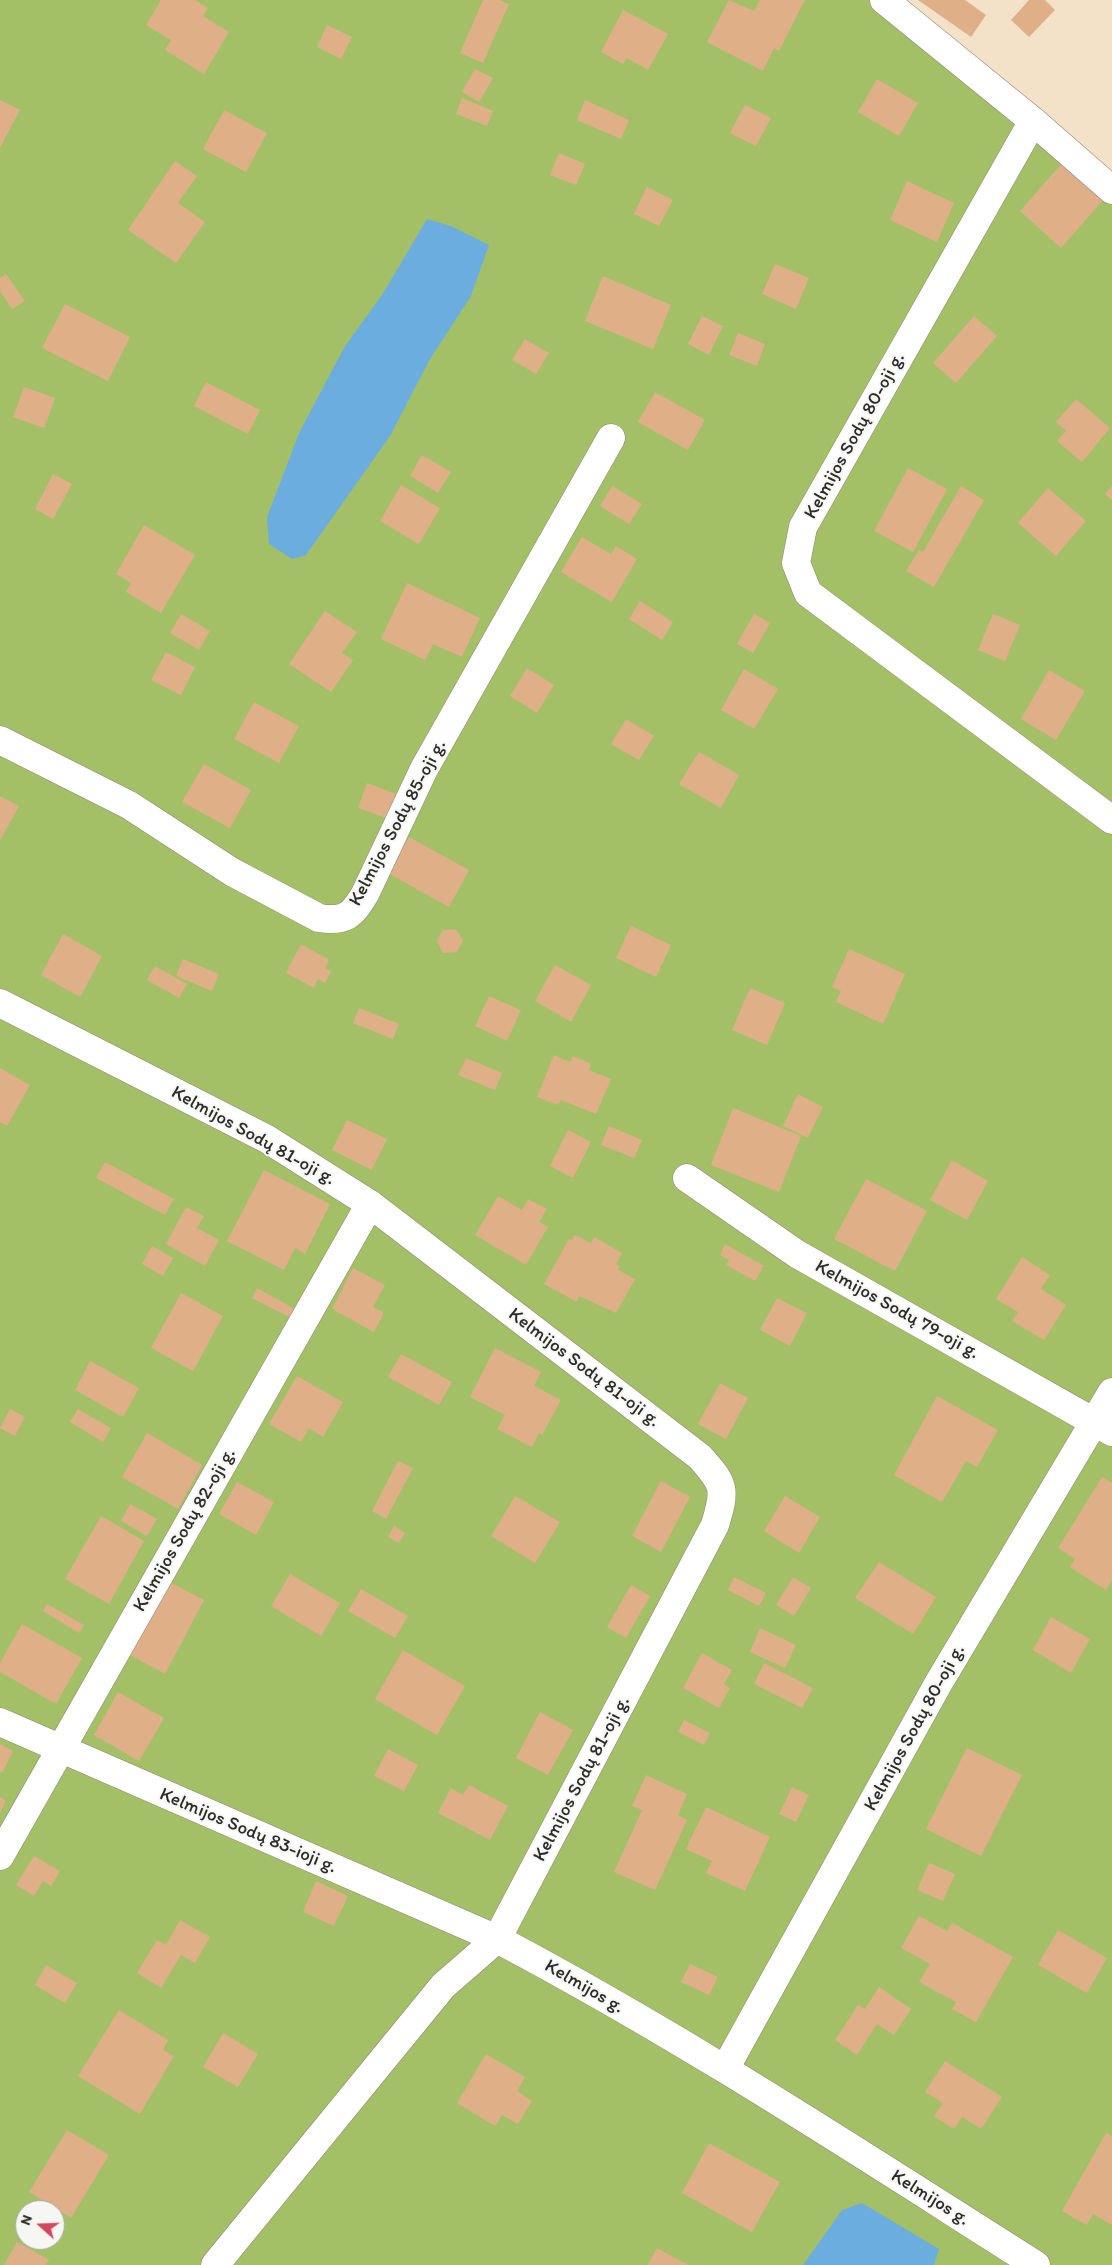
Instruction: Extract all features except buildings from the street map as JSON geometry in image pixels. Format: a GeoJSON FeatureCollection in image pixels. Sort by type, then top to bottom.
{"type":"FeatureCollection","features":[{"type":"Feature","properties":{"kind":"street"},"geometry":{"type":"LineString","coordinates":[[884,0],[1032,121],[1112,190]]}},
{"type":"Feature","properties":{"kind":"street","name":"Kelmijos Sodų 80-oji g."},"geometry":{"type":"LineString","coordinates":[[1032,121],[803,526],[796,563],[808,593],[1112,820]]}},
{"type":"Feature","properties":{"kind":"street","name":"Kelmijos Sodų 85-oji g."},"geometry":{"type":"LineString","coordinates":[[0,740],[129,805],[232,872],[319,918],[332,920],[344,918],[355,911],[365,894],[424,769],[611,438]]}},
{"type":"Feature","properties":{"kind":"street","name":"Kelmijos Sodų 81-oji g."},"geometry":{"type":"LineString","coordinates":[[0,1003],[267,1140],[370,1204],[700,1456],[719,1478],[723,1500],[715,1525],[497,1939]]}},
{"type":"Feature","properties":{"kind":"street","name":"Kelmijos Sodų 79-oji g."},"geometry":{"type":"LineString","coordinates":[[687,1178],[797,1254],[1104,1427]]}},
{"type":"Feature","properties":{"kind":"street","name":"Kelmijos Sodų 82-oji g."},"geometry":{"type":"LineString","coordinates":[[0,1856],[370,1204]]}},
{"type":"Feature","properties":{"kind":"street","name":"Kelmijos Sodų 80-oji g."},"geometry":{"type":"LineString","coordinates":[[725,2069],[938,1684],[1104,1427],[1112,1392]]}},
{"type":"Feature","properties":{"kind":"street","name":"Kelmijos Sodų 83-ioji g."},"geometry":{"type":"LineString","coordinates":[[0,1722],[60,1750],[497,1939]]}},
{"type":"Feature","properties":{"kind":"street"},"geometry":{"type":"LineString","coordinates":[[215,2265],[444,1986],[497,1939]]}},
{"type":"Feature","properties":{"kind":"street","name":"Kelmijos g."},"geometry":{"type":"LineString","coordinates":[[497,1939],[544,1964],[725,2069],[1036,2265]]}},
{"type":"Feature","properties":{"kind":"green space"},"geometry":{"type":"Polygon","coordinates":[[[0,0],[901,0],[1112,173],[1112,2265],[0,2265],[0,0]]]}},
{"type":"Feature","properties":{"kind":"water"},"geometry":{"type":"Polygon","coordinates":[[[427,219],[451,226],[489,245],[471,296],[430,359],[390,436],[306,555],[292,559],[269,544],[267,517],[299,433],[345,346],[382,295],[427,219]]]}},
{"type":"Feature","properties":{"kind":"water"},"geometry":{"type":"Polygon","coordinates":[[[862,2203],[939,2249],[934,2265],[803,2265],[842,2210],[862,2203]]]}}]}
